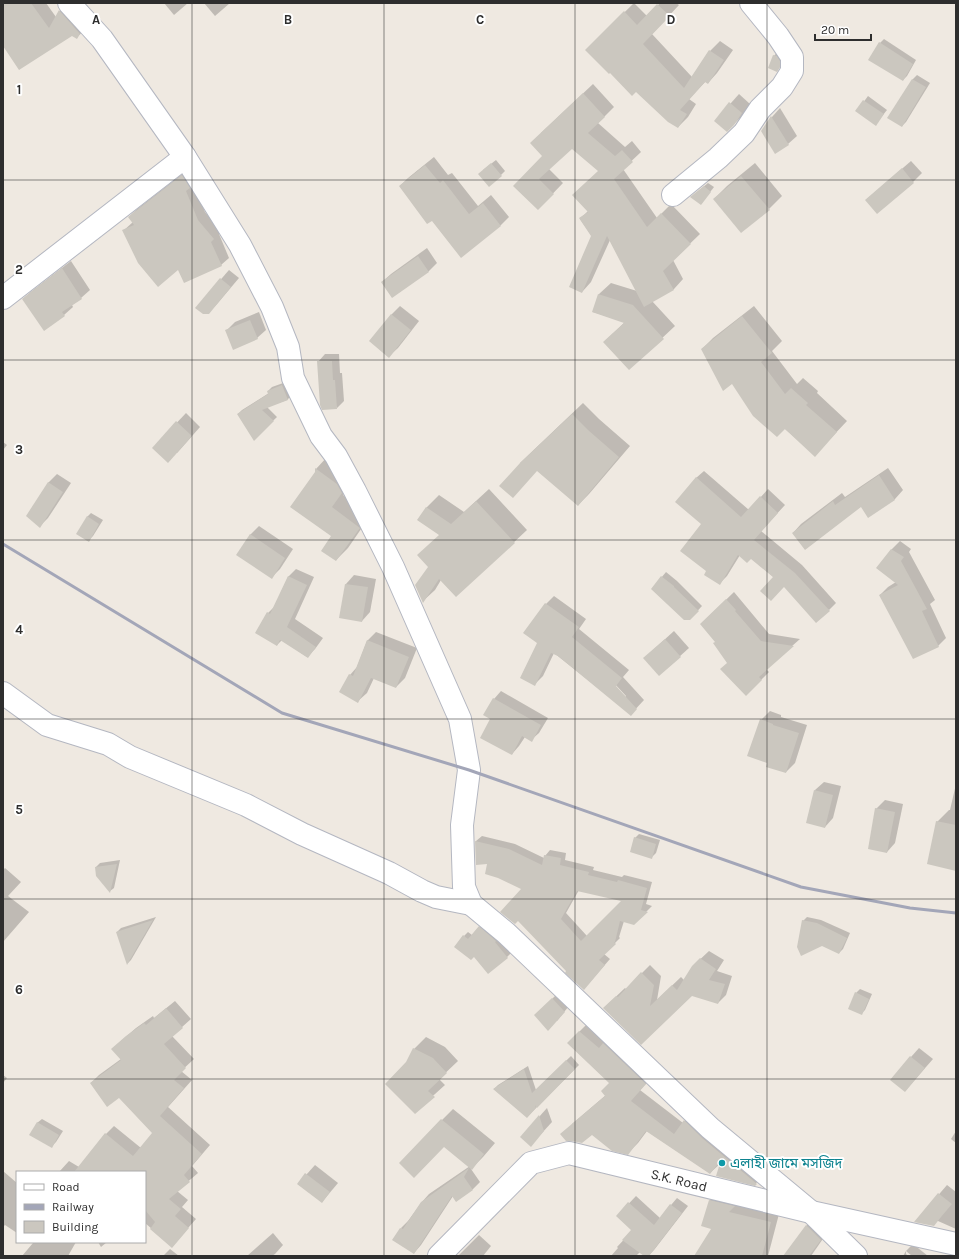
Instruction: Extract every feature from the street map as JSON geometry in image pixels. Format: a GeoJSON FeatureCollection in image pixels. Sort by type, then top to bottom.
{"type":"FeatureCollection","features":[{"type":"Feature","properties":{"kind":"street"},"geometry":{"type":"LineString","coordinates":[[69,3],[102,39],[185,157],[240,245],[272,306],[288,347],[293,378],[321,436],[340,463],[393,567],[460,720],[469,770],[462,825],[464,887],[471,904],[506,933],[710,1128],[811,1212],[856,1256]]}},
{"type":"Feature","properties":{"kind":"street"},"geometry":{"type":"LineString","coordinates":[[673,195],[718,158],[744,133],[760,109],[782,87],[792,72],[792,57],[778,36],[751,3]]}},
{"type":"Feature","properties":{"kind":"street"},"geometry":{"type":"LineString","coordinates":[[3,298],[185,157]]}},
{"type":"Feature","properties":{"kind":"street"},"geometry":{"type":"LineString","coordinates":[[3,693],[47,725],[108,744],[130,757],[246,805],[302,834],[389,873],[436,897],[471,904]]}},
{"type":"Feature","properties":{"kind":"street","name":"S.K. Road"},"geometry":{"type":"LineString","coordinates":[[440,1256],[531,1163],[569,1153],[811,1212],[956,1244]]}},
{"type":"Feature","properties":{"kind":"building"},"geometry":{"type":"Polygon","coordinates":[[[3,3],[31,3],[49,28],[59,10],[80,34],[77,39],[72,36],[19,70],[3,46],[3,3]]]}},
{"type":"Feature","properties":{"kind":"building"},"geometry":{"type":"Polygon","coordinates":[[[657,4],[670,16],[643,44],[684,88],[709,50],[724,60],[708,84],[705,82],[680,110],[687,114],[678,128],[668,122],[636,92],[632,96],[585,50],[624,11],[637,25],[657,4]]]}},
{"type":"Feature","properties":{"kind":"building"},"geometry":{"type":"Polygon","coordinates":[[[879,42],[913,64],[903,81],[868,60],[879,42]]]}},
{"type":"Feature","properties":{"kind":"building"},"geometry":{"type":"Polygon","coordinates":[[[773,55],[777,56],[780,61],[780,67],[777,72],[768,68],[773,55]]]}},
{"type":"Feature","properties":{"kind":"building"},"geometry":{"type":"Polygon","coordinates":[[[912,79],[926,87],[902,127],[887,118],[912,79]]]}},
{"type":"Feature","properties":{"kind":"building"},"geometry":{"type":"Polygon","coordinates":[[[583,93],[605,117],[588,133],[615,156],[622,150],[633,162],[614,179],[647,227],[661,213],[691,244],[663,271],[674,290],[644,307],[607,236],[582,293],[569,287],[591,236],[579,218],[588,212],[572,195],[598,171],[572,149],[539,179],[554,194],[538,210],[513,186],[542,156],[530,143],[583,93]]]}},
{"type":"Feature","properties":{"kind":"building"},"geometry":{"type":"Polygon","coordinates":[[[863,100],[884,114],[876,126],[855,111],[863,100]]]}},
{"type":"Feature","properties":{"kind":"building"},"geometry":{"type":"Polygon","coordinates":[[[729,102],[742,113],[727,132],[714,121],[729,102]]]}},
{"type":"Feature","properties":{"kind":"building"},"geometry":{"type":"Polygon","coordinates":[[[771,116],[789,145],[775,154],[761,131],[771,116]]]}},
{"type":"Feature","properties":{"kind":"building"},"geometry":{"type":"Polygon","coordinates":[[[491,163],[502,176],[489,187],[478,174],[491,163]]]}},
{"type":"Feature","properties":{"kind":"building"},"geometry":{"type":"Polygon","coordinates":[[[425,165],[440,183],[443,180],[469,214],[483,203],[501,226],[461,258],[432,221],[427,224],[399,186],[425,165]]]}},
{"type":"Feature","properties":{"kind":"building"},"geometry":{"type":"Polygon","coordinates":[[[902,168],[914,183],[877,214],[865,200],[902,168]]]}},
{"type":"Feature","properties":{"kind":"building"},"geometry":{"type":"Polygon","coordinates":[[[182,175],[190,188],[186,191],[198,220],[214,239],[211,242],[222,266],[184,283],[178,270],[158,287],[138,263],[122,230],[134,225],[128,217],[182,175]]]}},
{"type":"Feature","properties":{"kind":"building"},"geometry":{"type":"Polygon","coordinates":[[[741,176],[770,210],[741,233],[713,199],[741,176]]]}},
{"type":"Feature","properties":{"kind":"building"},"geometry":{"type":"Polygon","coordinates":[[[704,186],[711,192],[701,205],[690,197],[704,186]]]}},
{"type":"Feature","properties":{"kind":"building"},"geometry":{"type":"Polygon","coordinates":[[[418,256],[429,272],[392,298],[381,282],[418,256]]]}},
{"type":"Feature","properties":{"kind":"building"},"geometry":{"type":"Polygon","coordinates":[[[62,268],[82,299],[62,312],[65,316],[44,331],[22,299],[62,268]]]}},
{"type":"Feature","properties":{"kind":"building"},"geometry":{"type":"Polygon","coordinates":[[[220,278],[231,287],[209,314],[203,314],[195,308],[220,278]]]}},
{"type":"Feature","properties":{"kind":"building"},"geometry":{"type":"Polygon","coordinates":[[[598,294],[633,305],[664,339],[629,370],[603,342],[624,323],[592,312],[598,294]]]}},
{"type":"Feature","properties":{"kind":"building"},"geometry":{"type":"Polygon","coordinates":[[[391,314],[411,330],[389,358],[369,341],[391,314]]]}},
{"type":"Feature","properties":{"kind":"building"},"geometry":{"type":"Polygon","coordinates":[[[742,316],[772,353],[761,362],[785,394],[791,388],[808,403],[806,405],[837,432],[815,457],[785,429],[777,437],[753,416],[732,384],[723,391],[701,349],[742,316]]]}},
{"type":"Feature","properties":{"kind":"building"},"geometry":{"type":"Polygon","coordinates":[[[250,320],[258,339],[233,350],[225,330],[250,320]]]}},
{"type":"Feature","properties":{"kind":"building"},"geometry":{"type":"Polygon","coordinates":[[[317,361],[332,361],[337,409],[322,410],[320,405],[317,361]]]}},
{"type":"Feature","properties":{"kind":"building"},"geometry":{"type":"Polygon","coordinates":[[[282,385],[288,400],[262,410],[274,421],[254,441],[237,414],[268,394],[267,391],[282,385]]]}},
{"type":"Feature","properties":{"kind":"building"},"geometry":{"type":"Polygon","coordinates":[[[572,414],[619,457],[578,506],[537,471],[513,498],[499,486],[520,463],[572,414]]]}},
{"type":"Feature","properties":{"kind":"building"},"geometry":{"type":"Polygon","coordinates":[[[176,421],[192,436],[168,463],[152,448],[176,421]]]}},
{"type":"Feature","properties":{"kind":"building"},"geometry":{"type":"Polygon","coordinates":[[[315,468],[337,484],[342,493],[332,507],[360,528],[336,561],[321,551],[331,536],[290,507],[315,472],[315,468]]]}},
{"type":"Feature","properties":{"kind":"building"},"geometry":{"type":"Polygon","coordinates":[[[879,475],[895,500],[868,518],[861,507],[805,550],[792,533],[833,501],[835,505],[879,475]]]}},
{"type":"Feature","properties":{"kind":"building"},"geometry":{"type":"Polygon","coordinates":[[[696,477],[741,517],[760,496],[778,513],[754,540],[795,573],[830,611],[816,623],[784,587],[771,601],[760,591],[773,577],[751,559],[747,563],[738,555],[720,585],[704,575],[706,571],[680,551],[701,524],[675,502],[696,477]]]}},
{"type":"Feature","properties":{"kind":"building"},"geometry":{"type":"Polygon","coordinates":[[[48,482],[63,492],[40,528],[26,516],[48,482]]]}},
{"type":"Feature","properties":{"kind":"building"},"geometry":{"type":"Polygon","coordinates":[[[476,501],[515,543],[456,597],[439,579],[423,603],[415,585],[428,567],[417,555],[439,535],[417,520],[426,507],[451,524],[476,501]]]}},
{"type":"Feature","properties":{"kind":"building"},"geometry":{"type":"Polygon","coordinates":[[[87,516],[99,524],[89,542],[76,534],[87,516]]]}},
{"type":"Feature","properties":{"kind":"building"},"geometry":{"type":"Polygon","coordinates":[[[250,534],[285,558],[272,579],[236,555],[250,534]]]}},
{"type":"Feature","properties":{"kind":"building"},"geometry":{"type":"Polygon","coordinates":[[[891,549],[904,557],[901,561],[927,609],[922,611],[939,647],[913,659],[879,595],[898,585],[876,568],[891,549]]]}},
{"type":"Feature","properties":{"kind":"building"},"geometry":{"type":"Polygon","coordinates":[[[288,576],[307,585],[287,627],[316,647],[308,658],[280,640],[277,646],[255,633],[267,612],[270,614],[288,576]]]}},
{"type":"Feature","properties":{"kind":"building"},"geometry":{"type":"Polygon","coordinates":[[[661,576],[674,586],[699,611],[690,620],[684,620],[651,589],[661,576]]]}},
{"type":"Feature","properties":{"kind":"building"},"geometry":{"type":"Polygon","coordinates":[[[345,584],[368,587],[362,622],[339,618],[345,584]]]}},
{"type":"Feature","properties":{"kind":"building"},"geometry":{"type":"Polygon","coordinates":[[[726,599],[761,641],[794,646],[759,677],[762,680],[746,696],[720,669],[727,663],[713,643],[715,642],[700,624],[726,599]]]}},
{"type":"Feature","properties":{"kind":"building"},"geometry":{"type":"Polygon","coordinates":[[[545,603],[579,627],[572,637],[622,678],[616,686],[637,709],[631,716],[558,656],[551,653],[535,686],[520,678],[537,643],[523,633],[545,603]]]}},
{"type":"Feature","properties":{"kind":"building"},"geometry":{"type":"Polygon","coordinates":[[[665,639],[681,657],[659,676],[643,658],[665,639]]]}},
{"type":"Feature","properties":{"kind":"building"},"geometry":{"type":"Polygon","coordinates":[[[367,640],[409,657],[396,688],[371,678],[358,703],[339,692],[349,674],[353,676],[367,640]]]}},
{"type":"Feature","properties":{"kind":"building"},"geometry":{"type":"Polygon","coordinates":[[[493,698],[541,725],[532,742],[522,736],[512,755],[480,738],[490,719],[483,715],[493,698]]]}},
{"type":"Feature","properties":{"kind":"building"},"geometry":{"type":"Polygon","coordinates":[[[760,719],[773,725],[799,733],[786,773],[766,767],[767,763],[747,756],[760,719]]]}},
{"type":"Feature","properties":{"kind":"building"},"geometry":{"type":"Polygon","coordinates":[[[814,790],[833,795],[825,828],[806,823],[814,790]]]}},
{"type":"Feature","properties":{"kind":"building"},"geometry":{"type":"Polygon","coordinates":[[[875,808],[895,812],[887,853],[868,849],[875,808]]]}},
{"type":"Feature","properties":{"kind":"building"},"geometry":{"type":"Polygon","coordinates":[[[936,821],[956,825],[956,871],[927,864],[936,821]]]}},
{"type":"Feature","properties":{"kind":"building"},"geometry":{"type":"Polygon","coordinates":[[[634,837],[656,844],[652,859],[630,852],[634,837]]]}},
{"type":"Feature","properties":{"kind":"building"},"geometry":{"type":"Polygon","coordinates":[[[475,841],[509,849],[542,865],[544,855],[561,858],[560,865],[589,872],[588,875],[617,882],[618,880],[647,888],[641,910],[648,912],[634,925],[620,921],[614,942],[616,944],[599,960],[605,965],[584,990],[565,973],[566,971],[518,921],[515,924],[500,912],[521,889],[498,878],[485,874],[487,864],[476,865],[475,841]],[[577,891],[561,919],[581,941],[621,901],[577,891]]]}},
{"type":"Feature","properties":{"kind":"building"},"geometry":{"type":"Polygon","coordinates":[[[117,864],[110,893],[96,876],[95,867],[117,864]]]}},
{"type":"Feature","properties":{"kind":"building"},"geometry":{"type":"Polygon","coordinates":[[[153,920],[127,965],[116,932],[153,920]]]}},
{"type":"Feature","properties":{"kind":"building"},"geometry":{"type":"Polygon","coordinates":[[[802,920],[817,923],[847,938],[839,954],[822,946],[801,956],[797,947],[802,920]]]}},
{"type":"Feature","properties":{"kind":"building"},"geometry":{"type":"Polygon","coordinates":[[[479,926],[496,941],[495,942],[508,958],[488,974],[474,957],[471,960],[454,947],[463,935],[468,939],[479,926]]]}},
{"type":"Feature","properties":{"kind":"building"},"geometry":{"type":"Polygon","coordinates":[[[700,958],[716,969],[709,980],[725,984],[718,1004],[692,996],[641,1045],[603,1008],[616,996],[618,997],[641,972],[654,985],[650,1006],[672,985],[677,990],[692,966],[700,958]]]}},
{"type":"Feature","properties":{"kind":"building"},"geometry":{"type":"Polygon","coordinates":[[[855,992],[869,999],[862,1015],[848,1009],[855,992]]]}},
{"type":"Feature","properties":{"kind":"building"},"geometry":{"type":"Polygon","coordinates":[[[552,998],[565,1012],[548,1031],[534,1015],[552,998]]]}},
{"type":"Feature","properties":{"kind":"building"},"geometry":{"type":"Polygon","coordinates":[[[166,1008],[183,1028],[164,1044],[186,1068],[174,1080],[184,1088],[160,1116],[202,1154],[184,1175],[190,1182],[169,1199],[181,1209],[175,1216],[189,1228],[172,1248],[150,1229],[155,1222],[146,1211],[146,1171],[75,1171],[105,1133],[133,1156],[152,1133],[119,1098],[107,1107],[90,1083],[121,1060],[111,1049],[144,1023],[146,1025],[166,1008]]]}},
{"type":"Feature","properties":{"kind":"building"},"geometry":{"type":"Polygon","coordinates":[[[579,1031],[599,1048],[603,1043],[646,1084],[631,1101],[674,1134],[684,1120],[702,1138],[757,1184],[755,1186],[716,1176],[721,1160],[710,1174],[646,1131],[628,1155],[612,1151],[592,1135],[582,1143],[566,1141],[560,1134],[605,1096],[601,1091],[609,1083],[567,1043],[579,1031]]]}},
{"type":"Feature","properties":{"kind":"building"},"geometry":{"type":"Polygon","coordinates":[[[413,1048],[433,1058],[447,1073],[428,1091],[435,1097],[415,1114],[385,1084],[406,1062],[413,1048]]]}},
{"type":"Feature","properties":{"kind":"building"},"geometry":{"type":"Polygon","coordinates":[[[910,1056],[925,1068],[905,1092],[890,1080],[910,1056]]]}},
{"type":"Feature","properties":{"kind":"building"},"geometry":{"type":"Polygon","coordinates":[[[566,1060],[575,1069],[537,1108],[535,1105],[536,1108],[527,1118],[493,1089],[524,1069],[532,1093],[566,1060]]]}},
{"type":"Feature","properties":{"kind":"building"},"geometry":{"type":"Polygon","coordinates":[[[539,1115],[544,1131],[531,1147],[520,1137],[539,1115]]]}},
{"type":"Feature","properties":{"kind":"building"},"geometry":{"type":"Polygon","coordinates":[[[441,1119],[484,1154],[472,1170],[444,1147],[414,1178],[399,1163],[441,1119]]]}},
{"type":"Feature","properties":{"kind":"building"},"geometry":{"type":"Polygon","coordinates":[[[37,1122],[59,1135],[52,1148],[29,1135],[37,1122]]]}},
{"type":"Feature","properties":{"kind":"building"},"geometry":{"type":"Polygon","coordinates":[[[469,1168],[464,1177],[473,1190],[456,1202],[452,1196],[414,1254],[392,1240],[400,1228],[403,1229],[421,1202],[469,1168]]]}},
{"type":"Feature","properties":{"kind":"building"},"geometry":{"type":"Polygon","coordinates":[[[305,1173],[330,1192],[322,1203],[297,1184],[305,1173]]]}},
{"type":"Feature","properties":{"kind":"building"},"geometry":{"type":"Polygon","coordinates":[[[938,1193],[952,1204],[934,1226],[914,1222],[938,1193]]]}},
{"type":"Feature","properties":{"kind":"building"},"geometry":{"type":"Polygon","coordinates":[[[709,1200],[735,1206],[729,1212],[771,1222],[762,1256],[694,1256],[711,1229],[701,1226],[709,1200]]]}},
{"type":"Feature","properties":{"kind":"building"},"geometry":{"type":"Polygon","coordinates":[[[628,1202],[654,1225],[670,1204],[682,1213],[649,1256],[644,1256],[622,1240],[631,1230],[616,1216],[628,1202]]]}},
{"type":"Feature","properties":{"kind":"building"},"geometry":{"type":"Polygon","coordinates":[[[806,1225],[821,1240],[809,1256],[783,1256],[806,1225]]]}},
{"type":"Feature","properties":{"kind":"railway"},"geometry":{"type":"LineString","coordinates":[[3,544],[282,713],[469,770],[801,887],[910,908],[956,913]]}},
{"type":"Feature","properties":{"kind":"place","name":"এলাহী জামে মসজিদ"},"geometry":{"type":"Point","coordinates":[722,1163]}}]}
